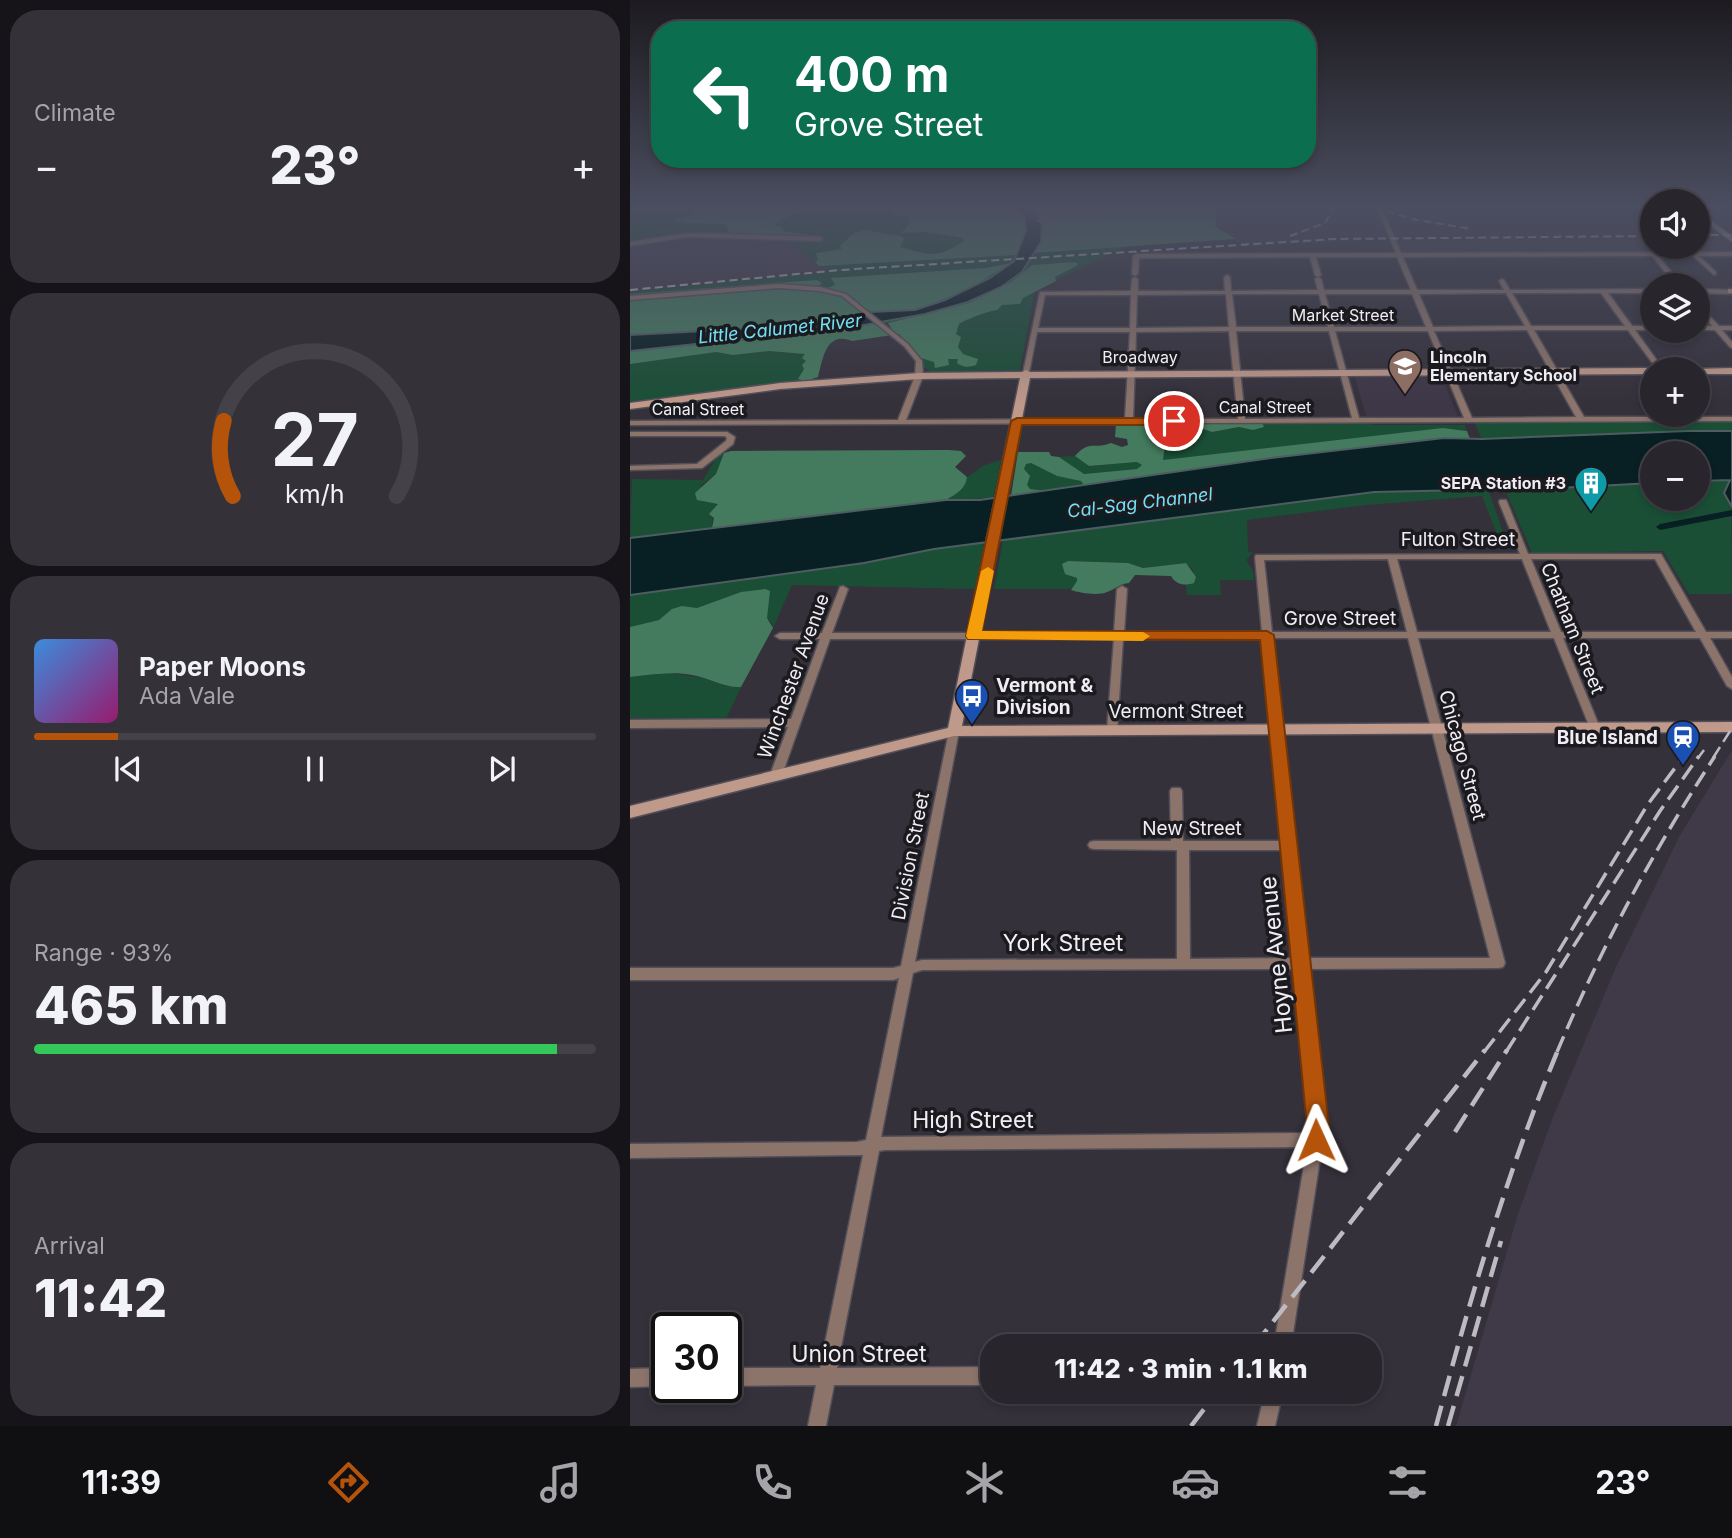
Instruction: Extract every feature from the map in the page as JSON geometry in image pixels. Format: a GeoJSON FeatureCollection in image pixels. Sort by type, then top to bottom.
{"type":"FeatureCollection","features":[{"type":"Feature","properties":{"kind":"street"},"geometry":{"type":"LineString","coordinates":[[1129,422],[1135,272]]}},
{"type":"Feature","properties":{"kind":"street"},"geometry":{"type":"LineString","coordinates":[[1226,272],[1242,421]]}},
{"type":"Feature","properties":{"kind":"street"},"geometry":{"type":"LineString","coordinates":[[1317,272],[1356,421]]}},
{"type":"Feature","properties":{"kind":"street"},"geometry":{"type":"LineString","coordinates":[[1406,272],[1469,420]]}},
{"type":"Feature","properties":{"kind":"street"},"geometry":{"type":"LineString","coordinates":[[1502,281],[1581,419]]}},
{"type":"Feature","properties":{"kind":"street"},"geometry":{"type":"LineString","coordinates":[[630,298],[779,286],[835,291],[868,312],[912,351],[919,362],[919,376],[901,422]]}},
{"type":"Feature","properties":{"kind":"street"},"geometry":{"type":"LineString","coordinates":[[1602,291],[1651,357]]}},
{"type":"Feature","properties":{"kind":"street"},"geometry":{"type":"LineString","coordinates":[[1135,293],[1640,291]]}},
{"type":"Feature","properties":{"kind":"street"},"geometry":{"type":"LineString","coordinates":[[1710,291],[1732,291]]}},
{"type":"Feature","properties":{"kind":"street","name":"Division Street"},"geometry":{"type":"LineString","coordinates":[[817,1426],[1042,293],[1135,293]]}},
{"type":"Feature","properties":{"kind":"street"},"geometry":{"type":"LineString","coordinates":[[1710,320],[1732,346]]}},
{"type":"Feature","properties":{"kind":"street","name":"Market Street"},"geometry":{"type":"LineString","coordinates":[[1034,330],[1640,328]]}},
{"type":"Feature","properties":{"kind":"street"},"geometry":{"type":"LineString","coordinates":[[1710,328],[1732,328]]}},
{"type":"Feature","properties":{"kind":"street","name":"Broadway"},"geometry":{"type":"LineString","coordinates":[[630,406],[780,386],[919,376],[1131,372],[1640,371]]}},
{"type":"Feature","properties":{"kind":"street"},"geometry":{"type":"LineString","coordinates":[[1710,371],[1732,371]]}},
{"type":"Feature","properties":{"kind":"street","name":"Canal Street"},"geometry":{"type":"LineString","coordinates":[[630,423],[1640,418]]}},
{"type":"Feature","properties":{"kind":"street","name":"Canal Street"},"geometry":{"type":"LineString","coordinates":[[1710,418],[1732,419]]}},
{"type":"Feature","properties":{"kind":"street"},"geometry":{"type":"LineString","coordinates":[[630,434],[727,434],[731,437],[730,442],[699,467],[631,469]]}},
{"type":"Feature","properties":{"kind":"street","name":"Chatham Street"},"geometry":{"type":"LineString","coordinates":[[1503,502],[1595,728]]}},
{"type":"Feature","properties":{"kind":"street","name":"Fulton Street"},"geometry":{"type":"LineString","coordinates":[[1259,557],[1658,556],[1703,635]]}},
{"type":"Feature","properties":{"kind":"street","name":"Hoyne Avenue"},"geometry":{"type":"LineString","coordinates":[[1259,557],[1318,1127],[1284,1334]]}},
{"type":"Feature","properties":{"kind":"street","name":"Chicago Street"},"geometry":{"type":"LineString","coordinates":[[1392,557],[1498,963]]}},
{"type":"Feature","properties":{"kind":"street","name":"Winchester Avenue"},"geometry":{"type":"LineString","coordinates":[[776,775],[843,589]]}},
{"type":"Feature","properties":{"kind":"street"},"geometry":{"type":"LineString","coordinates":[[1112,730],[1122,589]]}},
{"type":"Feature","properties":{"kind":"street"},"geometry":{"type":"LineString","coordinates":[[1703,635],[1732,686]]}},
{"type":"Feature","properties":{"kind":"street","name":"Grove Street"},"geometry":{"type":"LineString","coordinates":[[780,636],[1732,635]]}},
{"type":"Feature","properties":{"kind":"street"},"geometry":{"type":"LineString","coordinates":[[630,724],[796,723]]}},
{"type":"Feature","properties":{"kind":"street","name":"Vermont Street"},"geometry":{"type":"LineString","coordinates":[[630,811],[954,731],[1732,727]]}},
{"type":"Feature","properties":{"kind":"street"},"geometry":{"type":"LineString","coordinates":[[1176,791],[1184,963]]}},
{"type":"Feature","properties":{"kind":"street","name":"New Street"},"geometry":{"type":"LineString","coordinates":[[1094,845],[1289,846]]}},
{"type":"Feature","properties":{"kind":"street","name":"York Street"},"geometry":{"type":"LineString","coordinates":[[630,974],[893,974],[922,965],[1498,963]]}},
{"type":"Feature","properties":{"kind":"street","name":"High Street"},"geometry":{"type":"LineString","coordinates":[[630,1151],[857,1149],[886,1143],[1316,1140]]}},
{"type":"Feature","properties":{"kind":"street","name":"Union Street"},"geometry":{"type":"LineString","coordinates":[[742,1377],[980,1376]]}},
{"type":"Feature","properties":{"kind":"street"},"geometry":{"type":"LineString","coordinates":[[630,1378],[651,1377]]}},
{"type":"Feature","properties":{"kind":"street"},"geometry":{"type":"LineString","coordinates":[[1266,1426],[1271,1404]]}},
{"type":"Feature","properties":{"kind":"shaded area"},"geometry":{"type":"Polygon","coordinates":[[[630,272],[828,273],[630,292],[630,272]]]}},
{"type":"Feature","properties":{"kind":"shaded area","name":"Lincoln Elementary School"},"geometry":{"type":"Polygon","coordinates":[[[1441,376],[1458,416],[1366,416],[1355,377],[1441,376]]]}},
{"type":"Feature","properties":{"kind":"shaded area"},"geometry":{"type":"Polygon","coordinates":[[[1732,750],[1732,1426],[1456,1426],[1518,1214],[1551,1122],[1616,967],[1679,837],[1732,750]]]}},
{"type":"Feature","properties":{"kind":"green space"},"geometry":{"type":"Polygon","coordinates":[[[827,272],[1074,272],[1035,290],[1020,370],[932,372],[923,367],[921,358],[888,323],[817,335],[806,381],[630,403],[630,292],[827,272]]]}},
{"type":"Feature","properties":{"kind":"green space"},"geometry":{"type":"Polygon","coordinates":[[[930,272],[998,272],[963,292],[915,310],[870,312],[798,326],[630,335],[630,299],[763,289],[822,290],[835,285],[831,278],[930,272]]]}},
{"type":"Feature","properties":{"kind":"green space"},"geometry":{"type":"Polygon","coordinates":[[[1024,272],[1065,272],[1055,277],[1056,281],[1023,298],[1020,304],[1002,305],[997,310],[959,324],[956,334],[961,337],[958,347],[963,354],[978,359],[973,366],[957,363],[958,359],[948,359],[949,365],[935,368],[934,362],[921,358],[899,334],[852,341],[836,340],[827,348],[818,377],[806,381],[798,379],[804,369],[802,365],[806,361],[802,358],[805,354],[769,351],[733,355],[716,352],[630,364],[630,351],[757,339],[876,323],[882,329],[891,328],[888,323],[969,303],[1011,282],[1024,272]]]}},
{"type":"Feature","properties":{"kind":"green space"},"geometry":{"type":"Polygon","coordinates":[[[817,280],[822,283],[817,287],[630,297],[630,294],[817,280]]]}},
{"type":"Feature","properties":{"kind":"green space"},"geometry":{"type":"Polygon","coordinates":[[[1640,421],[1640,427],[1710,427],[1710,421],[1732,421],[1732,431],[1482,439],[1474,422],[1640,421]]]}},
{"type":"Feature","properties":{"kind":"green space"},"geometry":{"type":"Polygon","coordinates":[[[1352,422],[1376,425],[1465,425],[1467,431],[1457,429],[1163,461],[1166,432],[1173,428],[1182,433],[1200,428],[1212,432],[1239,427],[1253,430],[1262,423],[1352,422]]]}},
{"type":"Feature","properties":{"kind":"green space"},"geometry":{"type":"Polygon","coordinates":[[[1262,423],[1264,427],[1253,430],[1239,427],[1212,432],[1200,428],[1182,433],[1173,428],[1167,430],[1163,460],[1443,428],[1467,431],[1470,439],[1444,438],[1271,458],[1084,485],[1081,481],[1057,476],[1031,463],[1026,464],[1024,469],[1030,476],[1027,485],[1030,489],[1046,491],[1011,496],[1018,452],[1049,452],[1051,456],[1059,457],[1084,474],[1137,469],[1142,465],[1137,462],[1089,466],[1075,456],[1088,446],[1111,443],[1122,447],[1128,445],[1127,439],[1115,437],[1116,424],[1262,423]]]}},
{"type":"Feature","properties":{"kind":"green space"},"geometry":{"type":"Polygon","coordinates":[[[731,451],[961,451],[966,456],[955,467],[967,477],[963,488],[946,500],[712,528],[714,518],[709,514],[718,504],[697,500],[695,493],[716,474],[724,453],[731,451]]]}},
{"type":"Feature","properties":{"kind":"green space"},"geometry":{"type":"Polygon","coordinates":[[[724,453],[716,474],[700,486],[711,501],[719,504],[713,509],[712,528],[630,538],[632,479],[703,480],[719,454],[724,453]]]}},
{"type":"Feature","properties":{"kind":"green space"},"geometry":{"type":"Polygon","coordinates":[[[1075,456],[1089,466],[1137,462],[1143,465],[1137,469],[1084,474],[1059,457],[1075,456]]]}},
{"type":"Feature","properties":{"kind":"green space"},"geometry":{"type":"Polygon","coordinates":[[[1001,460],[993,498],[946,500],[963,488],[967,477],[985,465],[1001,460]]]}},
{"type":"Feature","properties":{"kind":"green space"},"geometry":{"type":"Polygon","coordinates":[[[1031,463],[1057,476],[1082,481],[1084,485],[1046,491],[1029,489],[1026,485],[1030,477],[1024,469],[1026,464],[1031,463]]]}},
{"type":"Feature","properties":{"kind":"green space"},"geometry":{"type":"Polygon","coordinates":[[[1731,480],[1732,594],[1689,594],[1663,551],[1532,553],[1505,489],[1640,483],[1640,511],[1710,511],[1710,481],[1731,480]]]}},
{"type":"Feature","properties":{"kind":"green space"},"geometry":{"type":"Polygon","coordinates":[[[1488,489],[1509,549],[1503,549],[1482,496],[1366,505],[1247,520],[1248,551],[1253,553],[1246,560],[1253,571],[1254,580],[1220,580],[1221,595],[1187,595],[1186,585],[1193,583],[1193,570],[1185,563],[1143,568],[1128,563],[1068,561],[1065,573],[1077,578],[1071,589],[994,589],[1003,540],[1374,492],[1488,489]]]}},
{"type":"Feature","properties":{"kind":"green space"},"geometry":{"type":"Polygon","coordinates":[[[984,543],[975,589],[792,585],[773,628],[771,622],[741,592],[697,608],[682,606],[673,609],[659,620],[630,627],[630,595],[864,563],[934,549],[984,543]]]}},
{"type":"Feature","properties":{"kind":"green space"},"geometry":{"type":"Polygon","coordinates":[[[1068,561],[1128,563],[1143,568],[1186,563],[1196,577],[1194,583],[1184,584],[1178,583],[1171,576],[1135,575],[1129,583],[1107,592],[1084,593],[1071,590],[1077,578],[1065,574],[1062,564],[1068,561]]]}},
{"type":"Feature","properties":{"kind":"green space"},"geometry":{"type":"Polygon","coordinates":[[[765,589],[770,591],[767,618],[773,628],[741,687],[684,674],[630,677],[630,627],[659,620],[672,609],[682,606],[697,608],[741,592],[765,589]]]}},
{"type":"Feature","properties":{"kind":"green space"},"geometry":{"type":"Polygon","coordinates":[[[671,673],[741,687],[726,719],[630,718],[630,677],[671,673]]]}},
{"type":"Feature","properties":{"kind":"water","name":"Little Calumet River"},"geometry":{"type":"Polygon","coordinates":[[[999,272],[1022,272],[1001,287],[968,302],[925,314],[848,328],[630,351],[630,335],[798,326],[870,312],[915,310],[945,300],[999,272]]]}},
{"type":"Feature","properties":{"kind":"water","name":"Cal-Sag Channel"},"geometry":{"type":"Polygon","coordinates":[[[1732,431],[1732,507],[1724,493],[1730,480],[1710,481],[1710,441],[1640,441],[1640,484],[1374,492],[934,549],[864,563],[630,595],[630,538],[946,500],[980,500],[1271,458],[1444,438],[1732,431]]]}},
{"type":"Feature","properties":{"kind":"waterway"},"geometry":{"type":"LineString","coordinates":[[1660,527],[1732,513]]}},
{"type":"Feature","properties":{"kind":"railway"},"geometry":{"type":"LineString","coordinates":[[630,290],[824,272]]}},
{"type":"Feature","properties":{"kind":"railway"},"geometry":{"type":"LineString","coordinates":[[1713,758],[1732,728]]}},
{"type":"Feature","properties":{"kind":"railway"},"geometry":{"type":"LineString","coordinates":[[1682,758],[1693,744]]}},
{"type":"Feature","properties":{"kind":"railway"},"geometry":{"type":"LineString","coordinates":[[1698,758],[1704,750]]}},
{"type":"Feature","properties":{"kind":"railway"},"geometry":{"type":"LineString","coordinates":[[1484,1052],[1546,972],[1648,804],[1684,756]]}},
{"type":"Feature","properties":{"kind":"railway"},"geometry":{"type":"LineString","coordinates":[[1506,1052],[1660,811],[1699,756]]}},
{"type":"Feature","properties":{"kind":"railway"},"geometry":{"type":"LineString","coordinates":[[1557,1052],[1629,901],[1715,756]]}},
{"type":"Feature","properties":{"kind":"railway"},"geometry":{"type":"LineString","coordinates":[[1263,1334],[1485,1050]]}},
{"type":"Feature","properties":{"kind":"railway"},"geometry":{"type":"LineString","coordinates":[[1455,1132],[1507,1050]]}},
{"type":"Feature","properties":{"kind":"railway"},"geometry":{"type":"LineString","coordinates":[[1436,1426],[1491,1236],[1522,1142],[1558,1050]]}},
{"type":"Feature","properties":{"kind":"railway"},"geometry":{"type":"LineString","coordinates":[[1448,1426],[1501,1241]]}},
{"type":"Feature","properties":{"kind":"railway"},"geometry":{"type":"LineString","coordinates":[[1191,1426],[1208,1404]]}},
{"type":"Feature","properties":{"kind":"slow traffic"},"geometry":{"type":"LineString","coordinates":[[988,571],[974,636],[1143,636]]}},
{"type":"Feature","properties":{"kind":"place","name":"Lincoln Elementary School"},"geometry":{"type":"Point","coordinates":[1405,396]}},
{"type":"Feature","properties":{"kind":"place","name":"SEPA Station #3"},"geometry":{"type":"Point","coordinates":[1591,513]}},
{"type":"Feature","properties":{"kind":"place","name":"Vermont & Division"},"geometry":{"type":"Point","coordinates":[972,726]}},
{"type":"Feature","properties":{"kind":"place","name":"Blue Island"},"geometry":{"type":"Point","coordinates":[1683,767]}},
{"type":"Feature","properties":{"kind":"route"},"geometry":{"type":"LineString","coordinates":[[1174,421],[1017,421],[974,636],[1267,635],[1318,1127],[1316,1140]]}}]}
